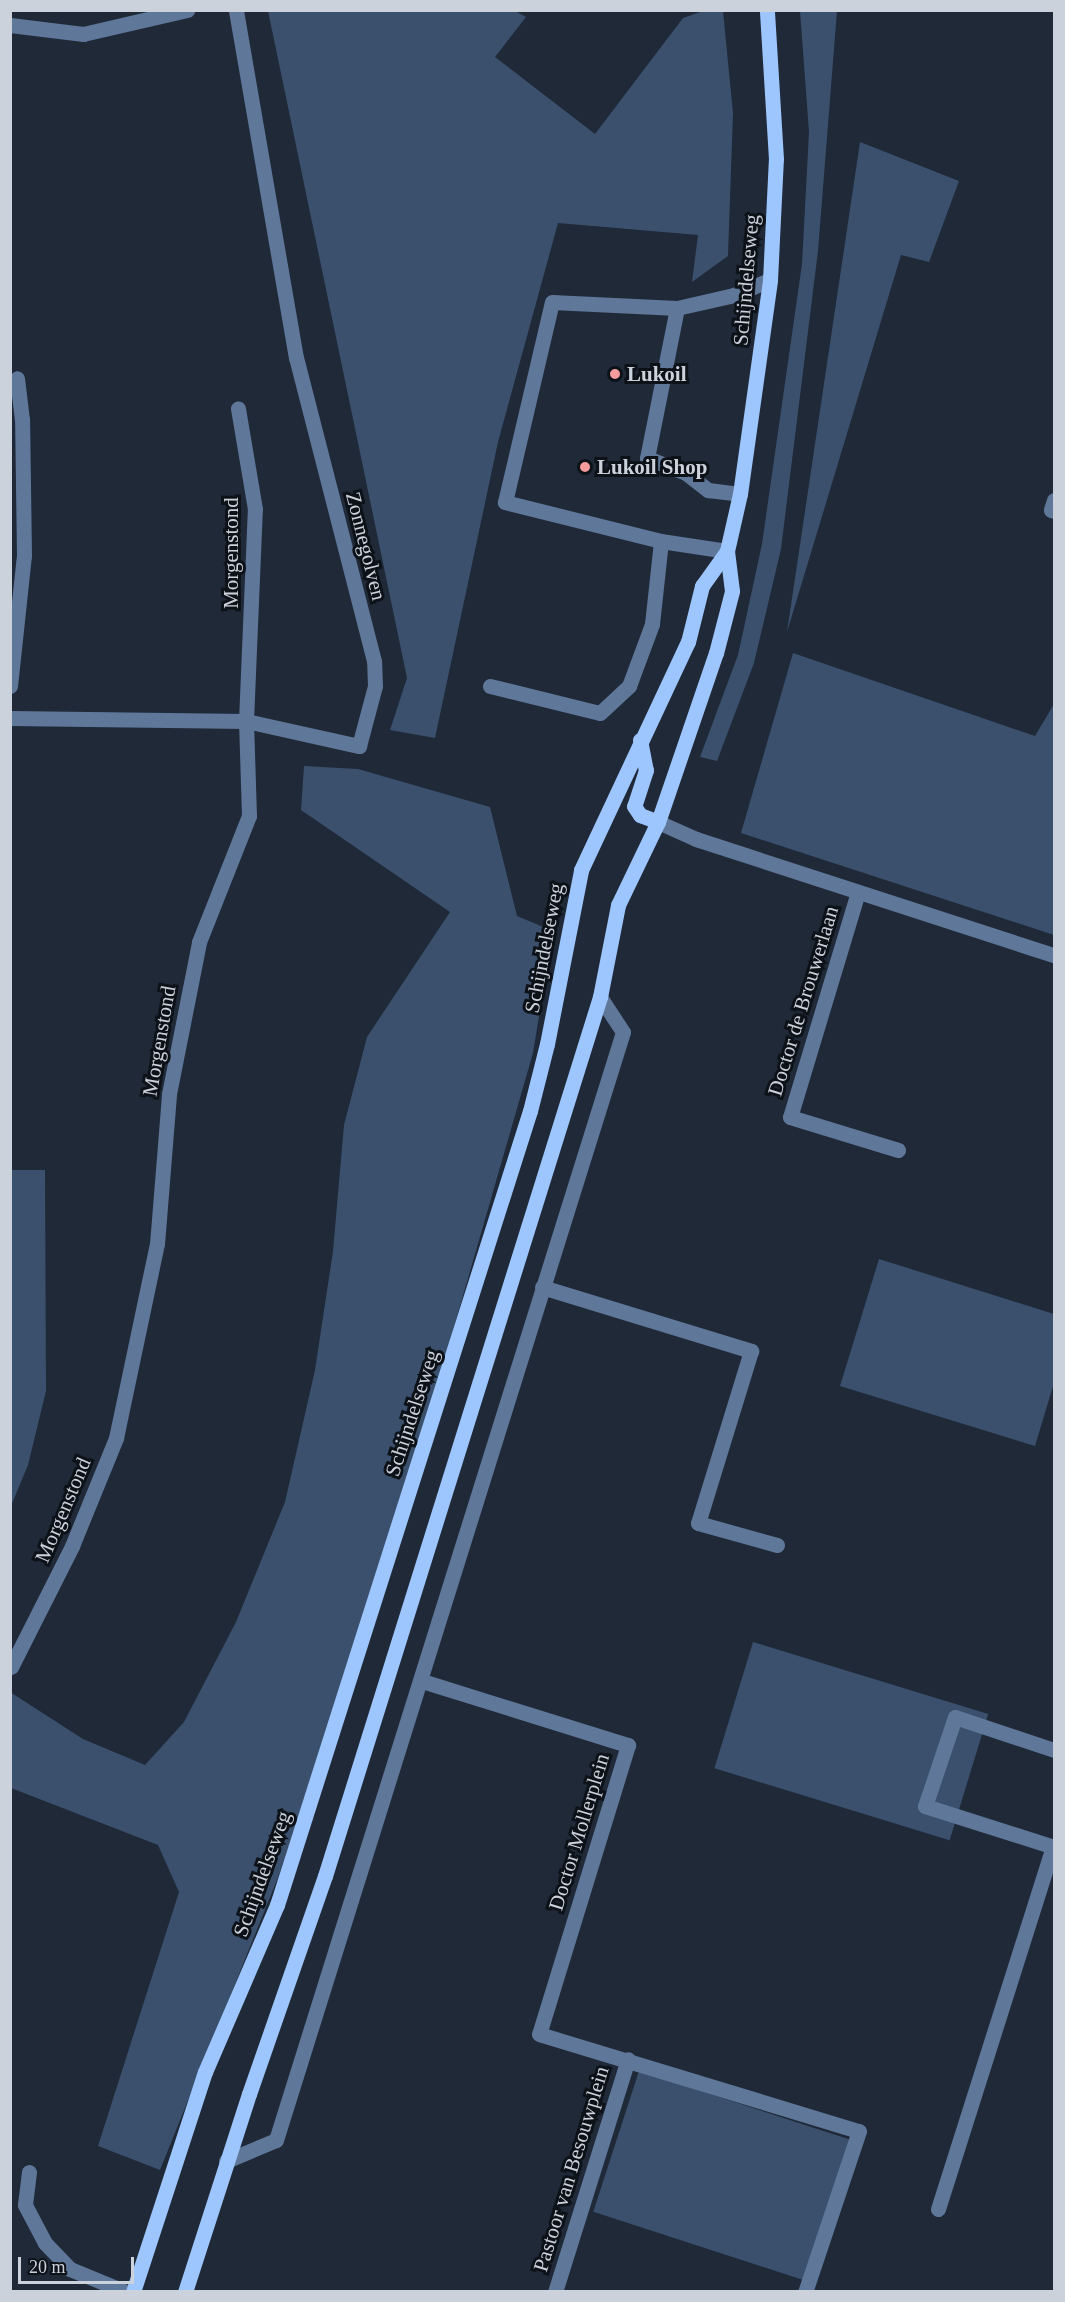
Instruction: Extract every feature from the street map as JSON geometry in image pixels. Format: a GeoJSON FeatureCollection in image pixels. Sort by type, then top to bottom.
{"type":"FeatureCollection","features":[{"type":"Feature","properties":{"kind":"main road","name":"Schijndelseweg"},"geometry":{"type":"LineString","coordinates":[[185,2292],[226,2161],[325,1876],[600,997],[618,905],[658,822],[722,632],[732,591],[727,550],[740,494],[770,280],[776,159],[767,10]]}},
{"type":"Feature","properties":{"kind":"main road","name":"Schijndelseweg"},"geometry":{"type":"LineString","coordinates":[[133,2292],[205,2072],[277,1905],[530,1111],[547,1044],[581,870],[640,740],[688,642],[702,586],[727,550]]}},
{"type":"Feature","properties":{"kind":"main road"},"geometry":{"type":"LineString","coordinates":[[640,740],[646,770],[634,806],[640,815],[658,822]]}},
{"type":"Feature","properties":{"kind":"street"},"geometry":{"type":"LineString","coordinates":[[10,25],[83,34],[188,10]]}},
{"type":"Feature","properties":{"kind":"street","name":"Zonnegolven"},"geometry":{"type":"LineString","coordinates":[[10,718],[246,722],[359,746],[375,686],[374,661],[296,358],[236,10]]}},
{"type":"Feature","properties":{"kind":"street"},"geometry":{"type":"LineString","coordinates":[[727,550],[661,541],[505,502],[552,302],[677,308],[734,295],[770,280]]}},
{"type":"Feature","properties":{"kind":"street"},"geometry":{"type":"LineString","coordinates":[[677,308],[647,458],[686,473],[708,489],[740,494]]}},
{"type":"Feature","properties":{"kind":"street"},"geometry":{"type":"LineString","coordinates":[[10,686],[24,556],[22,420],[17,378]]}},
{"type":"Feature","properties":{"kind":"street","name":"Morgenstond"},"geometry":{"type":"LineString","coordinates":[[11,1666],[72,1546],[116,1438],[158,1244],[169,1094],[199,942],[249,816],[246,722],[255,509],[238,408]]}},
{"type":"Feature","properties":{"kind":"street"},"geometry":{"type":"LineString","coordinates":[[1054,500],[1054,511]]}},
{"type":"Feature","properties":{"kind":"street"},"geometry":{"type":"LineString","coordinates":[[490,686],[600,713],[628,686],[652,624],[661,541]]}},
{"type":"Feature","properties":{"kind":"street","name":"Doctor de Brouwerlaan"},"geometry":{"type":"LineString","coordinates":[[658,822],[858,892],[1054,955]]}},
{"type":"Feature","properties":{"kind":"street","name":"Doctor de Brouwerlaan"},"geometry":{"type":"LineString","coordinates":[[858,892],[790,1117],[898,1150]]}},
{"type":"Feature","properties":{"kind":"street"},"geometry":{"type":"LineString","coordinates":[[226,2161],[276,2140],[422,1681],[542,1287],[623,1032],[600,997]]}},
{"type":"Feature","properties":{"kind":"street"},"geometry":{"type":"LineString","coordinates":[[542,1287],[750,1351],[698,1522],[777,1545]]}},
{"type":"Feature","properties":{"kind":"street","name":"Doctor Mollerplein"},"geometry":{"type":"LineString","coordinates":[[422,1681],[628,1745],[538,2034]]}},
{"type":"Feature","properties":{"kind":"street"},"geometry":{"type":"LineString","coordinates":[[938,2209],[1054,1846],[925,1806],[955,1716],[1054,1750]]}},
{"type":"Feature","properties":{"kind":"street","name":"Pastoor van Besouwplein"},"geometry":{"type":"LineString","coordinates":[[538,2034],[628,2059],[859,2131],[805,2292]]}},
{"type":"Feature","properties":{"kind":"street","name":"Pastoor van Besouwplein"},"geometry":{"type":"LineString","coordinates":[[555,2292],[628,2059]]}},
{"type":"Feature","properties":{"kind":"street"},"geometry":{"type":"LineString","coordinates":[[29,2172],[25,2205],[45,2243],[70,2269],[126,2292]]}},
{"type":"Feature","properties":{"kind":"shaded area"},"geometry":{"type":"Polygon","coordinates":[[[268,11],[515,11],[526,17],[495,57],[595,134],[683,18],[703,11],[723,11],[733,113],[728,256],[692,282],[698,235],[558,223],[498,442],[435,738],[390,730],[407,678],[268,11]]]}},
{"type":"Feature","properties":{"kind":"shaded area"},"geometry":{"type":"Polygon","coordinates":[[[800,11],[837,11],[818,251],[781,549],[754,663],[717,761],[700,757],[738,655],[762,544],[802,264],[809,132],[800,11]]]}},
{"type":"Feature","properties":{"kind":"shaded area"},"geometry":{"type":"Polygon","coordinates":[[[860,142],[959,181],[929,262],[901,255],[787,632],[860,142]]]}},
{"type":"Feature","properties":{"kind":"shaded area"},"geometry":{"type":"Polygon","coordinates":[[[793,653],[1035,736],[1054,704],[1054,935],[741,833],[793,653]]]}},
{"type":"Feature","properties":{"kind":"shaded area"},"geometry":{"type":"Polygon","coordinates":[[[304,766],[358,769],[490,807],[517,916],[553,931],[533,1053],[441,1372],[279,1875],[160,2170],[98,2146],[179,1892],[158,1845],[11,1788],[10,1692],[83,1739],[145,1765],[184,1722],[236,1622],[285,1502],[315,1370],[333,1251],[344,1125],[367,1037],[450,912],[301,810],[304,766]]]}},
{"type":"Feature","properties":{"kind":"shaded area"},"geometry":{"type":"Polygon","coordinates":[[[11,1170],[45,1170],[46,1391],[28,1465],[11,1506],[11,1170]]]}},
{"type":"Feature","properties":{"kind":"shaded area"},"geometry":{"type":"Polygon","coordinates":[[[879,1259],[1054,1314],[1054,1383],[1035,1446],[840,1386],[879,1259]]]}},
{"type":"Feature","properties":{"kind":"shaded area"},"geometry":{"type":"Polygon","coordinates":[[[753,1642],[988,1714],[950,1840],[714,1768],[753,1642]]]}},
{"type":"Feature","properties":{"kind":"shaded area"},"geometry":{"type":"Polygon","coordinates":[[[639,2071],[852,2140],[806,2281],[593,2212],[639,2071]]]}},
{"type":"Feature","properties":{"kind":"place","name":"Lukoil"},"geometry":{"type":"Point","coordinates":[615,374]}},
{"type":"Feature","properties":{"kind":"place","name":"Lukoil Shop"},"geometry":{"type":"Point","coordinates":[585,467]}}]}
